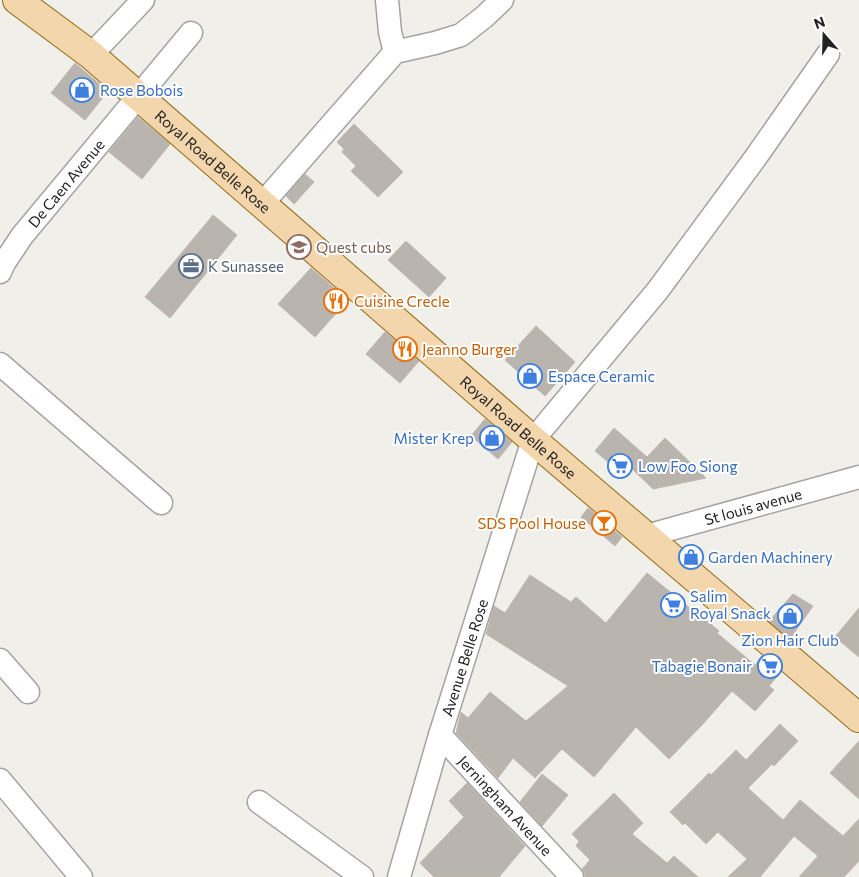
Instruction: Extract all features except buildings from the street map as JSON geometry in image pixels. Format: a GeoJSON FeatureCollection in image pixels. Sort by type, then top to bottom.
{"type":"FeatureCollection","features":[{"type":"Feature","properties":{"kind":"main road","name":"Royal Road Belle Rose"},"geometry":{"type":"LineString","coordinates":[[18,0],[91,55],[533,440],[859,718]]}},
{"type":"Feature","properties":{"kind":"street"},"geometry":{"type":"LineString","coordinates":[[91,55],[143,0]]}},
{"type":"Feature","properties":{"kind":"street"},"geometry":{"type":"LineString","coordinates":[[387,0],[390,32],[395,52]]}},
{"type":"Feature","properties":{"kind":"street"},"geometry":{"type":"LineString","coordinates":[[262,204],[395,52],[461,35],[502,0]]}},
{"type":"Feature","properties":{"kind":"street","name":"De Caen Avenue"},"geometry":{"type":"LineString","coordinates":[[0,272],[22,236],[191,33]]}},
{"type":"Feature","properties":{"kind":"street"},"geometry":{"type":"LineString","coordinates":[[533,440],[658,290],[756,157],[828,54]]}},
{"type":"Feature","properties":{"kind":"street"},"geometry":{"type":"LineString","coordinates":[[0,364],[161,503]]}},
{"type":"Feature","properties":{"kind":"street","name":"Avenue Belle Rose"},"geometry":{"type":"LineString","coordinates":[[399,877],[440,735],[533,440]]}},
{"type":"Feature","properties":{"kind":"street","name":"St louis avenue"},"geometry":{"type":"LineString","coordinates":[[646,536],[859,477]]}},
{"type":"Feature","properties":{"kind":"street"},"geometry":{"type":"LineString","coordinates":[[0,660],[28,692]]}},
{"type":"Feature","properties":{"kind":"street","name":"Jerningham Avenue"},"geometry":{"type":"LineString","coordinates":[[440,735],[572,877]]}},
{"type":"Feature","properties":{"kind":"street"},"geometry":{"type":"LineString","coordinates":[[2,793],[77,875]]}},
{"type":"Feature","properties":{"kind":"street"},"geometry":{"type":"LineString","coordinates":[[260,802],[362,877]]}},
{"type":"Feature","properties":{"kind":"place","name":"Rose Bobois"},"geometry":{"type":"Point","coordinates":[82,90]}},
{"type":"Feature","properties":{"kind":"place","name":"Quest cubs"},"geometry":{"type":"Point","coordinates":[299,247]}},
{"type":"Feature","properties":{"kind":"place","name":"K Sunassee"},"geometry":{"type":"Point","coordinates":[191,266]}},
{"type":"Feature","properties":{"kind":"place","name":"Cuisine Crecle"},"geometry":{"type":"Point","coordinates":[336,301]}},
{"type":"Feature","properties":{"kind":"place","name":"Jeanno Burger"},"geometry":{"type":"Point","coordinates":[405,349]}},
{"type":"Feature","properties":{"kind":"place","name":"Espace Ceramic"},"geometry":{"type":"Point","coordinates":[530,376]}},
{"type":"Feature","properties":{"kind":"place","name":"Mister Krep"},"geometry":{"type":"Point","coordinates":[492,438]}},
{"type":"Feature","properties":{"kind":"place","name":"Low Foo Siong"},"geometry":{"type":"Point","coordinates":[620,466]}},
{"type":"Feature","properties":{"kind":"place","name":"SDS Pool House"},"geometry":{"type":"Point","coordinates":[604,523]}},
{"type":"Feature","properties":{"kind":"place","name":"Garden Machinery"},"geometry":{"type":"Point","coordinates":[691,557]}},
{"type":"Feature","properties":{"kind":"place","name":"Salim Royal Snack"},"geometry":{"type":"Point","coordinates":[673,605]}},
{"type":"Feature","properties":{"kind":"place","name":"Zion Hair Club"},"geometry":{"type":"Point","coordinates":[790,616]}},
{"type":"Feature","properties":{"kind":"place","name":"Tabagie Bonair"},"geometry":{"type":"Point","coordinates":[770,666]}}]}
